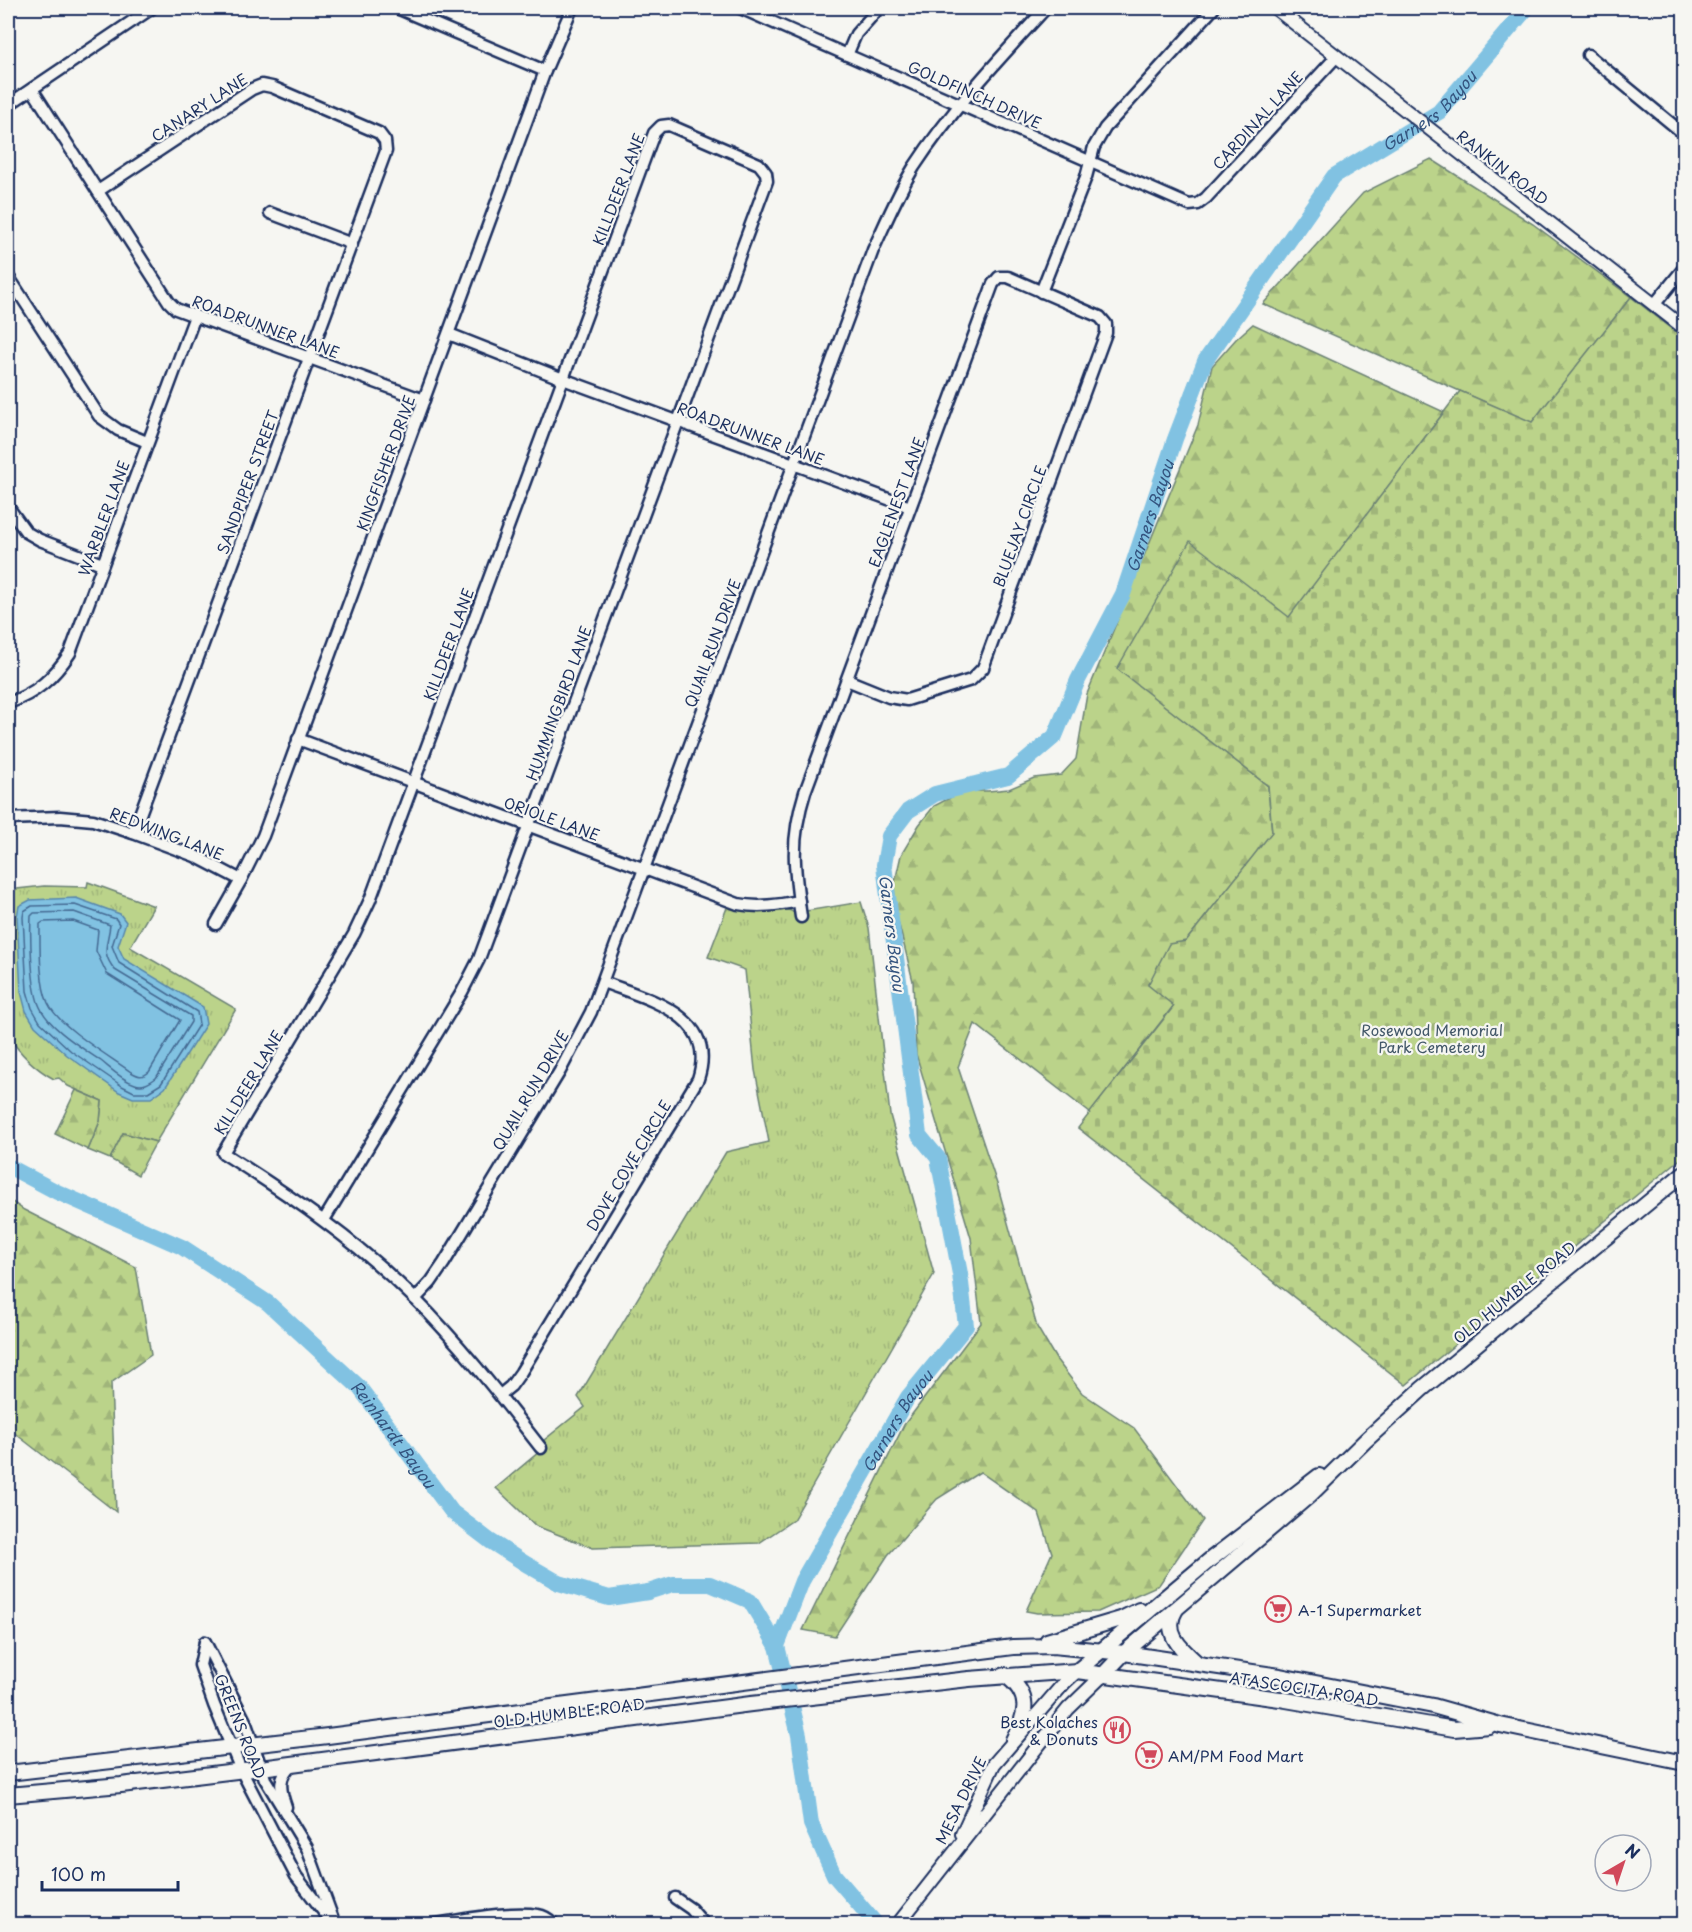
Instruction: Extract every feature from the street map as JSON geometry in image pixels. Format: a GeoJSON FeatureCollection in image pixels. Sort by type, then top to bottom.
{"type":"FeatureCollection","features":[{"type":"Feature","properties":{"kind":"main road","name":"OLD HUMBLE ROAD"},"geometry":{"type":"LineString","coordinates":[[8,1795],[121,1785],[751,1704],[1005,1675],[1077,1671],[1102,1676],[1124,1653],[1310,1495],[1422,1389],[1684,1173]]}},
{"type":"Feature","properties":{"kind":"main road","name":"OLD HUMBLE ROAD"},"geometry":{"type":"LineString","coordinates":[[1099,1650],[1366,1440]]}},
{"type":"Feature","properties":{"kind":"main road"},"geometry":{"type":"LineString","coordinates":[[1018,1647],[1067,1637],[1121,1619],[1158,1602]]}},
{"type":"Feature","properties":{"kind":"main road"},"geometry":{"type":"LineString","coordinates":[[1178,1607],[1172,1619],[1172,1633],[1185,1652],[1198,1664]]}},
{"type":"Feature","properties":{"kind":"main road","name":"OLD HUMBLE ROAD"},"geometry":{"type":"LineString","coordinates":[[8,1773],[232,1747],[1018,1647],[1053,1646],[1124,1653]]}},
{"type":"Feature","properties":{"kind":"main road","name":"MESA DRIVE"},"geometry":{"type":"LineString","coordinates":[[1077,1671],[1099,1650]]}},
{"type":"Feature","properties":{"kind":"main road","name":"ATASCOCITA ROAD"},"geometry":{"type":"LineString","coordinates":[[1124,1653],[1280,1676],[1433,1706],[1500,1725],[1684,1763]]}},
{"type":"Feature","properties":{"kind":"main road"},"geometry":{"type":"LineString","coordinates":[[1005,1675],[1019,1689],[1025,1709],[1024,1720],[1013,1740]]}},
{"type":"Feature","properties":{"kind":"main road","name":"ATASCOCITA ROAD"},"geometry":{"type":"LineString","coordinates":[[1102,1676],[1280,1699],[1454,1729],[1500,1725]]}},
{"type":"Feature","properties":{"kind":"main road"},"geometry":{"type":"LineString","coordinates":[[591,1702],[594,1726]]}},
{"type":"Feature","properties":{"kind":"street"},"geometry":{"type":"LineString","coordinates":[[8,105],[152,8]]}},
{"type":"Feature","properties":{"kind":"street"},"geometry":{"type":"LineString","coordinates":[[398,8],[545,71]]}},
{"type":"Feature","properties":{"kind":"street","name":"KINGFISHER DRIVE"},"geometry":{"type":"LineString","coordinates":[[216,924],[263,836],[545,71],[572,8]]}},
{"type":"Feature","properties":{"kind":"street","name":"GOLDFINCH DRIVE"},"geometry":{"type":"LineString","coordinates":[[741,8],[1189,204],[1198,204]]}},
{"type":"Feature","properties":{"kind":"street"},"geometry":{"type":"LineString","coordinates":[[847,55],[856,34],[879,8]]}},
{"type":"Feature","properties":{"kind":"street","name":"QUAIL RUN DRIVE"},"geometry":{"type":"LineString","coordinates":[[414,1299],[431,1282],[444,1263],[554,1081],[591,1012],[873,250],[894,204],[913,169],[960,104],[1046,8]]}},
{"type":"Feature","properties":{"kind":"street"},"geometry":{"type":"LineString","coordinates":[[1041,291],[1078,198],[1094,147],[1116,114],[1214,8]]}},
{"type":"Feature","properties":{"kind":"street","name":"RANKIN ROAD"},"geometry":{"type":"LineString","coordinates":[[1275,8],[1684,328]]}},
{"type":"Feature","properties":{"kind":"street"},"geometry":{"type":"LineString","coordinates":[[1588,55],[1684,134]]}},
{"type":"Feature","properties":{"kind":"street","name":"CARDINAL LANE"},"geometry":{"type":"LineString","coordinates":[[1198,204],[1337,56]]}},
{"type":"Feature","properties":{"kind":"street","name":"CANARY LANE"},"geometry":{"type":"LineString","coordinates":[[98,191],[252,89],[262,85],[272,87],[379,133],[385,141]]}},
{"type":"Feature","properties":{"kind":"street","name":"ROADRUNNER LANE"},"geometry":{"type":"LineString","coordinates":[[32,89],[169,302],[176,309],[424,400]]}},
{"type":"Feature","properties":{"kind":"street","name":"KILLDEER LANE"},"geometry":{"type":"LineString","coordinates":[[324,1220],[223,1153],[354,934],[370,900],[654,133],[661,126],[669,125],[759,164],[766,173]]}},
{"type":"Feature","properties":{"kind":"street","name":"SANDPIPER STREET"},"geometry":{"type":"LineString","coordinates":[[133,833],[386,151],[385,141]]}},
{"type":"Feature","properties":{"kind":"street","name":"HUMMINGBIRD LANE"},"geometry":{"type":"LineString","coordinates":[[324,1220],[462,992],[479,959],[767,181],[766,173]]}},
{"type":"Feature","properties":{"kind":"street"},"geometry":{"type":"LineString","coordinates":[[270,213],[352,244]]}},
{"type":"Feature","properties":{"kind":"street"},"geometry":{"type":"LineString","coordinates":[[1654,305],[1684,268]]}},
{"type":"Feature","properties":{"kind":"street"},"geometry":{"type":"LineString","coordinates":[[8,276],[99,416],[118,430],[147,442]]}},
{"type":"Feature","properties":{"kind":"street","name":"EAGLENEST LANE"},"geometry":{"type":"LineString","coordinates":[[801,917],[794,856],[799,811],[993,284],[999,278],[1008,278],[1041,291]]}},
{"type":"Feature","properties":{"kind":"street","name":"BLUEJAY CIRCLE"},"geometry":{"type":"LineString","coordinates":[[847,680],[889,697],[907,700],[971,680],[983,668],[1106,333],[1107,324],[1100,317],[1041,291]]}},
{"type":"Feature","properties":{"kind":"street","name":"WARBLER LANE"},"geometry":{"type":"LineString","coordinates":[[8,703],[21,699],[42,687],[57,672],[70,653],[195,316]]}},
{"type":"Feature","properties":{"kind":"street","name":"ROADRUNNER LANE"},"geometry":{"type":"LineString","coordinates":[[449,334],[563,379],[910,507]]}},
{"type":"Feature","properties":{"kind":"street"},"geometry":{"type":"LineString","coordinates":[[8,507],[26,532],[40,540],[102,564]]}},
{"type":"Feature","properties":{"kind":"street","name":"ORIOLE LANE"},"geometry":{"type":"LineString","coordinates":[[298,740],[738,904],[768,906],[799,901]]}},
{"type":"Feature","properties":{"kind":"street","name":"REDWING LANE"},"geometry":{"type":"LineString","coordinates":[[8,819],[60,817],[93,820],[195,856],[241,880]]}},
{"type":"Feature","properties":{"kind":"street","name":"DOVE COVE CIRCLE"},"geometry":{"type":"LineString","coordinates":[[500,1395],[522,1372],[698,1079],[701,1069],[700,1046],[694,1032],[683,1018],[664,1006],[603,982]]}},
{"type":"Feature","properties":{"kind":"street"},"geometry":{"type":"LineString","coordinates":[[324,1220],[383,1269],[414,1299],[469,1358],[541,1448]]}},
{"type":"Feature","properties":{"kind":"street","name":"GREENS ROAD"},"geometry":{"type":"LineString","coordinates":[[205,1642],[245,1721],[273,1795],[307,1848],[334,1924],[291,1868],[241,1770],[200,1665],[205,1642]]}},
{"type":"Feature","properties":{"kind":"street","name":"MESA DRIVE"},"geometry":{"type":"LineString","coordinates":[[949,1860],[994,1764],[1013,1740],[1077,1671]]}},
{"type":"Feature","properties":{"kind":"street","name":"MESA DRIVE"},"geometry":{"type":"LineString","coordinates":[[898,1924],[1068,1709],[1102,1676]]}},
{"type":"Feature","properties":{"kind":"street","name":"GREENS ROAD"},"geometry":{"type":"LineString","coordinates":[[290,1819],[280,1785],[284,1773],[293,1764]]}},
{"type":"Feature","properties":{"kind":"street"},"geometry":{"type":"LineString","coordinates":[[675,1898],[704,1924]]}},
{"type":"Feature","properties":{"kind":"street"},"geometry":{"type":"LineString","coordinates":[[435,1924],[522,1914],[539,1915],[548,1918],[554,1924]]}},
{"type":"Feature","properties":{"kind":"green space"},"geometry":{"type":"Polygon","coordinates":[[[1431,159],[1533,224],[1631,297],[1532,423],[1263,304],[1363,193],[1431,159]]]}},
{"type":"Feature","properties":{"kind":"green space","name":"Rosewood Memorial Park Cemetery"},"geometry":{"type":"Polygon","coordinates":[[[1631,297],[1684,338],[1684,1156],[1406,1385],[1078,1128],[1174,1006],[1148,985],[1169,944],[1186,941],[1272,832],[1268,786],[1117,669],[1190,541],[1289,617],[1460,391],[1532,422],[1631,297]]]}},
{"type":"Feature","properties":{"kind":"green space"},"geometry":{"type":"Polygon","coordinates":[[[1253,324],[1444,412],[1289,618],[1117,668],[1268,786],[1272,833],[1186,941],[1148,984],[1174,1005],[1090,1113],[975,1024],[958,1067],[998,1187],[1037,1327],[1056,1359],[1082,1393],[1134,1428],[1203,1520],[1159,1585],[1098,1612],[1037,1613],[1026,1611],[1052,1553],[1039,1513],[980,1472],[937,1499],[888,1555],[835,1636],[803,1630],[904,1425],[981,1323],[971,1238],[916,1054],[913,981],[896,913],[894,886],[901,855],[919,825],[934,806],[963,791],[1009,789],[1034,778],[1061,775],[1076,759],[1087,694],[1198,425],[1212,366],[1253,324]]]}},
{"type":"Feature","properties":{"kind":"green space"},"geometry":{"type":"Polygon","coordinates":[[[88,882],[154,906],[130,947],[236,1009],[156,1142],[123,1133],[110,1159],[88,1150],[100,1121],[102,1101],[40,1070],[17,1048],[8,1035],[10,1025],[8,1016],[8,890],[44,886],[87,887],[88,882]]]}},
{"type":"Feature","properties":{"kind":"green space"},"geometry":{"type":"Polygon","coordinates":[[[861,902],[869,928],[890,1115],[934,1274],[793,1520],[759,1543],[593,1548],[536,1526],[496,1488],[546,1446],[543,1441],[585,1407],[578,1397],[726,1152],[769,1142],[755,1070],[745,970],[708,957],[728,905],[757,912],[787,909],[794,913],[861,902]]]}},
{"type":"Feature","properties":{"kind":"green space"},"geometry":{"type":"Polygon","coordinates":[[[76,1090],[102,1101],[100,1121],[88,1150],[55,1134],[76,1090]]]}},
{"type":"Feature","properties":{"kind":"green space"},"geometry":{"type":"Polygon","coordinates":[[[123,1133],[156,1142],[138,1175],[110,1159],[123,1133]]]}},
{"type":"Feature","properties":{"kind":"green space"},"geometry":{"type":"Polygon","coordinates":[[[8,1199],[24,1210],[136,1267],[151,1355],[111,1383],[116,1512],[8,1428],[8,1199]]]}},
{"type":"Feature","properties":{"kind":"water"},"geometry":{"type":"Polygon","coordinates":[[[76,898],[120,914],[126,922],[118,946],[124,959],[203,1007],[206,1024],[165,1088],[151,1098],[133,1098],[119,1092],[67,1055],[35,1026],[26,1011],[21,992],[17,916],[19,906],[30,900],[76,898]]]}},
{"type":"Feature","properties":{"kind":"waterway","name":"Garners Bayou"},"geometry":{"type":"LineString","coordinates":[[876,1924],[834,1875],[811,1824],[799,1735],[777,1646],[802,1581],[908,1397],[966,1326],[960,1274],[938,1158],[919,1135],[884,865],[889,836],[908,811],[935,794],[1008,776],[1055,736],[1078,680],[1123,594],[1175,439],[1205,361],[1334,176],[1439,112],[1527,8]]}},
{"type":"Feature","properties":{"kind":"waterway","name":"Reinhardt Bayou"},"geometry":{"type":"LineString","coordinates":[[8,1166],[57,1192],[182,1247],[268,1303],[359,1387],[452,1512],[490,1541],[526,1564],[559,1583],[609,1598],[648,1592],[673,1584],[710,1584],[750,1601],[777,1646]]}},
{"type":"Feature","properties":{"kind":"place","name":"A-1 Supermarket"},"geometry":{"type":"Point","coordinates":[1278,1609]}},
{"type":"Feature","properties":{"kind":"place","name":"Best Kolaches & Donuts"},"geometry":{"type":"Point","coordinates":[1117,1730]}},
{"type":"Feature","properties":{"kind":"place","name":"AM/PM Food Mart"},"geometry":{"type":"Point","coordinates":[1149,1755]}}]}
